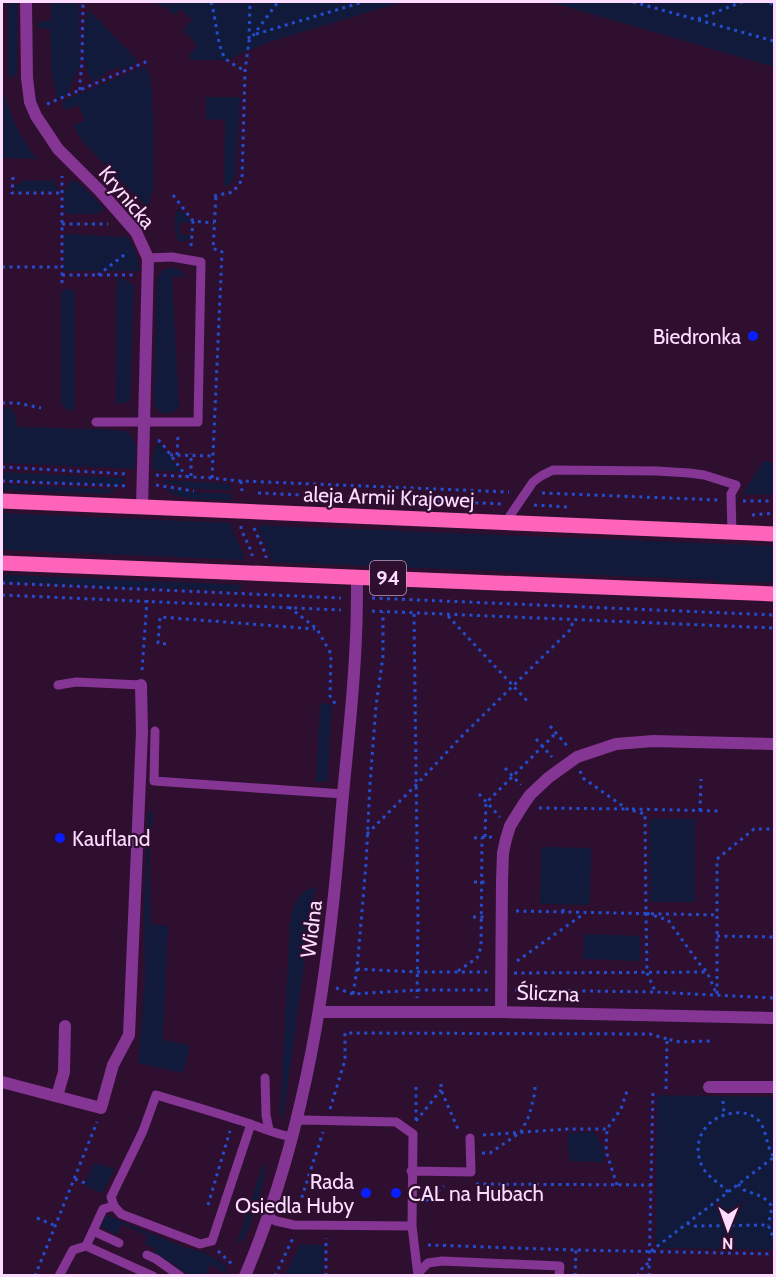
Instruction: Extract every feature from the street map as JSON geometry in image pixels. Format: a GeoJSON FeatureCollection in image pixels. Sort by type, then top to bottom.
{"type":"FeatureCollection","features":[{"type":"Feature","properties":{"kind":"main road","name":"aleja Armii Krajowej"},"geometry":{"type":"LineString","coordinates":[[2,501],[774,534]]}},
{"type":"Feature","properties":{"kind":"main road","name":"94"},"geometry":{"type":"LineString","coordinates":[[2,563],[774,594]]}},
{"type":"Feature","properties":{"kind":"street","name":"Krynicka"},"geometry":{"type":"LineString","coordinates":[[26,2],[27,78],[33,110],[58,149],[100,191],[136,232],[148,258],[142,507]]}},
{"type":"Feature","properties":{"kind":"street","name":"Widna"},"geometry":{"type":"LineString","coordinates":[[245,1275],[268,1217],[292,1137],[320,1012],[335,890],[357,635],[357,577]]}},
{"type":"Feature","properties":{"kind":"street"},"geometry":{"type":"LineString","coordinates":[[2,1082],[101,1108],[113,1065],[129,1035],[141,743],[141,685]]}},
{"type":"Feature","properties":{"kind":"street"},"geometry":{"type":"LineString","coordinates":[[501,1012],[503,853],[507,832],[530,795],[561,767],[577,757],[616,744],[653,741],[774,744]]}},
{"type":"Feature","properties":{"kind":"street","name":"Śliczna"},"geometry":{"type":"LineString","coordinates":[[320,1012],[501,1012],[774,1018]]}},
{"type":"Feature","properties":{"kind":"street"},"geometry":{"type":"LineString","coordinates":[[57,1096],[64,1072],[65,1026]]}},
{"type":"Feature","properties":{"kind":"street"},"geometry":{"type":"LineString","coordinates":[[709,1087],[774,1087]]}},
{"type":"Feature","properties":{"kind":"lane"},"geometry":{"type":"LineString","coordinates":[[96,422],[198,422],[201,262],[172,258],[148,258]]}},
{"type":"Feature","properties":{"kind":"lane"},"geometry":{"type":"LineString","coordinates":[[505,523],[533,482],[554,470],[657,471],[704,475],[736,485],[731,494],[732,532]]}},
{"type":"Feature","properties":{"kind":"lane"},"geometry":{"type":"LineString","coordinates":[[58,685],[92,682],[141,685]]}},
{"type":"Feature","properties":{"kind":"lane"},"geometry":{"type":"LineString","coordinates":[[155,731],[154,781],[343,794]]}},
{"type":"Feature","properties":{"kind":"lane"},"geometry":{"type":"LineString","coordinates":[[265,1078],[269,1130]]}},
{"type":"Feature","properties":{"kind":"lane"},"geometry":{"type":"LineString","coordinates":[[251,1124],[212,1241],[200,1244],[121,1214],[114,1206],[111,1197],[143,1131],[156,1095],[251,1124],[280,1135],[292,1137]]}},
{"type":"Feature","properties":{"kind":"lane"},"geometry":{"type":"LineString","coordinates":[[296,1121],[396,1122],[412,1134],[412,1226],[418,1274]]}},
{"type":"Feature","properties":{"kind":"lane"},"geometry":{"type":"LineString","coordinates":[[411,1171],[471,1172],[470,1137]]}},
{"type":"Feature","properties":{"kind":"lane"},"geometry":{"type":"LineString","coordinates":[[86,1246],[103,1209],[114,1206]]}},
{"type":"Feature","properties":{"kind":"lane"},"geometry":{"type":"LineString","coordinates":[[268,1217],[294,1225],[412,1226]]}},
{"type":"Feature","properties":{"kind":"lane"},"geometry":{"type":"LineString","coordinates":[[93,1231],[119,1243]]}},
{"type":"Feature","properties":{"kind":"lane"},"geometry":{"type":"LineString","coordinates":[[59,1275],[73,1250],[86,1246],[153,1275]]}},
{"type":"Feature","properties":{"kind":"lane"},"geometry":{"type":"LineString","coordinates":[[147,1255],[180,1275]]}},
{"type":"Feature","properties":{"kind":"lane"},"geometry":{"type":"LineString","coordinates":[[418,1274],[428,1263],[442,1262],[560,1266],[559,1275]]}},
{"type":"Feature","properties":{"kind":"path"},"geometry":{"type":"LineString","coordinates":[[80,90],[83,2]]}},
{"type":"Feature","properties":{"kind":"path"},"geometry":{"type":"LineString","coordinates":[[211,2],[225,59],[245,71]]}},
{"type":"Feature","properties":{"kind":"path"},"geometry":{"type":"LineString","coordinates":[[212,478],[222,252],[213,249],[215,196],[233,192],[242,180],[245,71],[249,41],[250,2]]}},
{"type":"Feature","properties":{"kind":"path"},"geometry":{"type":"LineString","coordinates":[[249,41],[278,2]]}},
{"type":"Feature","properties":{"kind":"path"},"geometry":{"type":"LineString","coordinates":[[256,34],[363,2]]}},
{"type":"Feature","properties":{"kind":"path"},"geometry":{"type":"LineString","coordinates":[[633,2],[774,41]]}},
{"type":"Feature","properties":{"kind":"path"},"geometry":{"type":"LineString","coordinates":[[696,20],[742,2]]}},
{"type":"Feature","properties":{"kind":"path"},"geometry":{"type":"LineString","coordinates":[[770,2],[774,6]]}},
{"type":"Feature","properties":{"kind":"path"},"geometry":{"type":"LineString","coordinates":[[33,110],[148,61]]}},
{"type":"Feature","properties":{"kind":"path"},"geometry":{"type":"LineString","coordinates":[[62,176],[62,283]]}},
{"type":"Feature","properties":{"kind":"path"},"geometry":{"type":"LineString","coordinates":[[13,177],[12,193],[62,193]]}},
{"type":"Feature","properties":{"kind":"path"},"geometry":{"type":"LineString","coordinates":[[173,195],[193,221],[191,246]]}},
{"type":"Feature","properties":{"kind":"path"},"geometry":{"type":"LineString","coordinates":[[193,221],[215,223]]}},
{"type":"Feature","properties":{"kind":"path"},"geometry":{"type":"LineString","coordinates":[[62,224],[130,225]]}},
{"type":"Feature","properties":{"kind":"path"},"geometry":{"type":"LineString","coordinates":[[98,275],[142,242]]}},
{"type":"Feature","properties":{"kind":"path"},"geometry":{"type":"LineString","coordinates":[[2,267],[62,267]]}},
{"type":"Feature","properties":{"kind":"path"},"geometry":{"type":"LineString","coordinates":[[62,275],[147,276]]}},
{"type":"Feature","properties":{"kind":"path"},"geometry":{"type":"LineString","coordinates":[[2,403],[17,403],[41,408]]}},
{"type":"Feature","properties":{"kind":"path"},"geometry":{"type":"LineString","coordinates":[[177,455],[178,421]]}},
{"type":"Feature","properties":{"kind":"path"},"geometry":{"type":"LineString","coordinates":[[144,439],[159,440],[188,476]]}},
{"type":"Feature","properties":{"kind":"path"},"geometry":{"type":"LineString","coordinates":[[188,476],[191,454]]}},
{"type":"Feature","properties":{"kind":"path"},"geometry":{"type":"LineString","coordinates":[[170,455],[213,456]]}},
{"type":"Feature","properties":{"kind":"path"},"geometry":{"type":"LineString","coordinates":[[2,468],[188,476],[242,481],[774,501]]}},
{"type":"Feature","properties":{"kind":"path"},"geometry":{"type":"LineString","coordinates":[[242,481],[241,492],[247,493]]}},
{"type":"Feature","properties":{"kind":"path"},"geometry":{"type":"LineString","coordinates":[[2,482],[127,486]]}},
{"type":"Feature","properties":{"kind":"path"},"geometry":{"type":"LineString","coordinates":[[159,485],[204,491]]}},
{"type":"Feature","properties":{"kind":"path"},"geometry":{"type":"LineString","coordinates":[[254,493],[509,504]]}},
{"type":"Feature","properties":{"kind":"path"},"geometry":{"type":"LineString","coordinates":[[750,515],[774,513]]}},
{"type":"Feature","properties":{"kind":"path"},"geometry":{"type":"LineString","coordinates":[[240,521],[241,529],[252,553],[252,563]]}},
{"type":"Feature","properties":{"kind":"path"},"geometry":{"type":"LineString","coordinates":[[254,522],[254,528],[266,555],[266,564]]}},
{"type":"Feature","properties":{"kind":"path"},"geometry":{"type":"LineString","coordinates":[[2,583],[338,598]]}},
{"type":"Feature","properties":{"kind":"path"},"geometry":{"type":"LineString","coordinates":[[2,595],[345,610]]}},
{"type":"Feature","properties":{"kind":"path"},"geometry":{"type":"LineString","coordinates":[[377,599],[774,615]]}},
{"type":"Feature","properties":{"kind":"path"},"geometry":{"type":"LineString","coordinates":[[141,685],[147,600]]}},
{"type":"Feature","properties":{"kind":"path"},"geometry":{"type":"LineString","coordinates":[[288,607],[317,629],[331,654],[330,696],[338,707]]}},
{"type":"Feature","properties":{"kind":"path"},"geometry":{"type":"LineString","coordinates":[[369,611],[774,628]]}},
{"type":"Feature","properties":{"kind":"path"},"geometry":{"type":"LineString","coordinates":[[383,612],[383,656],[376,706],[366,864],[353,994],[417,990],[501,990],[655,992],[774,998]]}},
{"type":"Feature","properties":{"kind":"path"},"geometry":{"type":"LineString","coordinates":[[414,614],[418,1012]]}},
{"type":"Feature","properties":{"kind":"path"},"geometry":{"type":"LineString","coordinates":[[447,615],[529,703]]}},
{"type":"Feature","properties":{"kind":"path"},"geometry":{"type":"LineString","coordinates":[[166,644],[158,643],[160,617],[317,629]]}},
{"type":"Feature","properties":{"kind":"path"},"geometry":{"type":"LineString","coordinates":[[367,834],[571,628],[573,620]]}},
{"type":"Feature","properties":{"kind":"path"},"geometry":{"type":"LineString","coordinates":[[550,726],[577,757],[578,766],[584,778],[627,809],[645,814],[647,973],[655,992]]}},
{"type":"Feature","properties":{"kind":"path"},"geometry":{"type":"LineString","coordinates":[[457,972],[477,958],[481,948],[481,881],[486,803],[556,733]]}},
{"type":"Feature","properties":{"kind":"path"},"geometry":{"type":"LineString","coordinates":[[536,739],[561,767]]}},
{"type":"Feature","properties":{"kind":"path"},"geometry":{"type":"LineString","coordinates":[[505,768],[520,784]]}},
{"type":"Feature","properties":{"kind":"path"},"geometry":{"type":"LineString","coordinates":[[700,811],[701,779]]}},
{"type":"Feature","properties":{"kind":"path"},"geometry":{"type":"LineString","coordinates":[[479,794],[497,814]]}},
{"type":"Feature","properties":{"kind":"path"},"geometry":{"type":"LineString","coordinates":[[523,805],[531,808],[720,811]]}},
{"type":"Feature","properties":{"kind":"path"},"geometry":{"type":"LineString","coordinates":[[717,995],[717,859],[754,829],[774,829]]}},
{"type":"Feature","properties":{"kind":"path"},"geometry":{"type":"LineString","coordinates":[[474,838],[492,837]]}},
{"type":"Feature","properties":{"kind":"path"},"geometry":{"type":"LineString","coordinates":[[474,882],[489,882]]}},
{"type":"Feature","properties":{"kind":"path"},"geometry":{"type":"LineString","coordinates":[[563,905],[563,912]]}},
{"type":"Feature","properties":{"kind":"path"},"geometry":{"type":"LineString","coordinates":[[517,911],[718,915]]}},
{"type":"Feature","properties":{"kind":"path"},"geometry":{"type":"LineString","coordinates":[[501,973],[587,912]]}},
{"type":"Feature","properties":{"kind":"path"},"geometry":{"type":"LineString","coordinates":[[646,913],[668,920],[707,972],[717,995]]}},
{"type":"Feature","properties":{"kind":"path"},"geometry":{"type":"LineString","coordinates":[[473,917],[487,917]]}},
{"type":"Feature","properties":{"kind":"path"},"geometry":{"type":"LineString","coordinates":[[717,936],[774,937]]}},
{"type":"Feature","properties":{"kind":"path"},"geometry":{"type":"LineString","coordinates":[[357,969],[501,973],[707,972]]}},
{"type":"Feature","properties":{"kind":"path"},"geometry":{"type":"LineString","coordinates":[[345,1034],[650,1034],[680,1042],[710,1041]]}},
{"type":"Feature","properties":{"kind":"path"},"geometry":{"type":"LineString","coordinates":[[666,1089],[667,1039]]}},
{"type":"Feature","properties":{"kind":"path"},"geometry":{"type":"LineString","coordinates":[[416,1083],[416,1121]]}},
{"type":"Feature","properties":{"kind":"path"},"geometry":{"type":"LineString","coordinates":[[441,1084],[441,1090],[458,1129],[470,1137],[568,1129],[607,1129]]}},
{"type":"Feature","properties":{"kind":"path"},"geometry":{"type":"LineString","coordinates":[[471,1153],[490,1153],[521,1132],[529,1116],[535,1086]]}},
{"type":"Feature","properties":{"kind":"path"},"geometry":{"type":"LineString","coordinates":[[617,1185],[606,1151],[607,1129],[621,1109],[628,1088]]}},
{"type":"Feature","properties":{"kind":"path"},"geometry":{"type":"LineString","coordinates":[[649,1275],[653,1089]]}},
{"type":"Feature","properties":{"kind":"path"},"geometry":{"type":"LineString","coordinates":[[408,1131],[441,1090]]}},
{"type":"Feature","properties":{"kind":"path"},"geometry":{"type":"LineString","coordinates":[[35,1275],[96,1128],[101,1108]]}},
{"type":"Feature","properties":{"kind":"path"},"geometry":{"type":"LineString","coordinates":[[649,1252],[728,1192],[738,1184],[774,1157],[757,1119],[741,1113],[724,1114],[716,1118],[701,1135],[698,1151],[708,1176],[728,1192]]}},
{"type":"Feature","properties":{"kind":"path"},"geometry":{"type":"LineString","coordinates":[[205,1214],[231,1125]]}},
{"type":"Feature","properties":{"kind":"path"},"geometry":{"type":"LineString","coordinates":[[75,1179],[85,1183]]}},
{"type":"Feature","properties":{"kind":"path"},"geometry":{"type":"LineString","coordinates":[[411,1182],[446,1184],[419,1207],[412,1208]]}},
{"type":"Feature","properties":{"kind":"path"},"geometry":{"type":"LineString","coordinates":[[471,1184],[651,1185]]}},
{"type":"Feature","properties":{"kind":"path"},"geometry":{"type":"LineString","coordinates":[[738,1184],[744,1190],[762,1197],[771,1205],[768,1225],[774,1239]]}},
{"type":"Feature","properties":{"kind":"path"},"geometry":{"type":"LineString","coordinates":[[37,1218],[56,1226]]}},
{"type":"Feature","properties":{"kind":"path"},"geometry":{"type":"LineString","coordinates":[[687,1223],[695,1226],[768,1225]]}},
{"type":"Feature","properties":{"kind":"path"},"geometry":{"type":"LineString","coordinates":[[326,1226],[326,1275]]}},
{"type":"Feature","properties":{"kind":"path"},"geometry":{"type":"LineString","coordinates":[[275,1275],[296,1232]]}},
{"type":"Feature","properties":{"kind":"path"},"geometry":{"type":"LineString","coordinates":[[212,1241],[220,1254],[236,1269],[239,1261]]}},
{"type":"Feature","properties":{"kind":"path"},"geometry":{"type":"LineString","coordinates":[[414,1244],[774,1254]]}},
{"type":"Feature","properties":{"kind":"path"},"geometry":{"type":"LineString","coordinates":[[575,1275],[576,1250]]}},
{"type":"Feature","properties":{"kind":"path"},"geometry":{"type":"LineString","coordinates":[[637,1275],[645,1264],[649,1264]]}},
{"type":"Feature","properties":{"kind":"shaded area"},"geometry":{"type":"Polygon","coordinates":[[[8,2],[17,2],[17,74],[13,78],[8,74],[8,2]]]}},
{"type":"Feature","properties":{"kind":"shaded area"},"geometry":{"type":"Polygon","coordinates":[[[51,2],[78,2],[79,9],[80,65],[67,94],[57,99],[51,68],[50,30],[37,27],[39,22],[51,20],[51,2]]]}},
{"type":"Feature","properties":{"kind":"shaded area"},"geometry":{"type":"Polygon","coordinates":[[[156,2],[402,2],[263,44],[232,58],[192,60],[188,56],[198,46],[183,30],[192,20],[181,9],[174,15],[164,5],[161,7],[156,2]]]}},
{"type":"Feature","properties":{"kind":"shaded area"},"geometry":{"type":"Polygon","coordinates":[[[550,2],[774,2],[774,67],[571,8],[550,2]]]}},
{"type":"Feature","properties":{"kind":"shaded area"},"geometry":{"type":"Polygon","coordinates":[[[89,10],[137,60],[137,63],[123,70],[118,68],[112,70],[99,80],[92,82],[85,66],[84,51],[84,28],[89,10]]]}},
{"type":"Feature","properties":{"kind":"shaded area"},"geometry":{"type":"Polygon","coordinates":[[[143,67],[147,68],[151,79],[153,118],[153,190],[148,208],[81,140],[74,125],[85,121],[78,105],[65,110],[62,101],[143,67]]]}},
{"type":"Feature","properties":{"kind":"shaded area"},"geometry":{"type":"Polygon","coordinates":[[[2,91],[19,133],[36,159],[2,158],[2,91]]]}},
{"type":"Feature","properties":{"kind":"shaded area"},"geometry":{"type":"Polygon","coordinates":[[[206,97],[240,97],[235,180],[228,186],[224,186],[225,120],[206,119],[206,97]]]}},
{"type":"Feature","properties":{"kind":"shaded area"},"geometry":{"type":"Polygon","coordinates":[[[53,180],[58,191],[15,191],[16,185],[24,181],[53,180]]]}},
{"type":"Feature","properties":{"kind":"shaded area"},"geometry":{"type":"Polygon","coordinates":[[[70,181],[78,182],[105,209],[97,214],[67,214],[64,191],[70,181]]]}},
{"type":"Feature","properties":{"kind":"shaded area"},"geometry":{"type":"Polygon","coordinates":[[[179,208],[189,219],[189,223],[179,223],[179,235],[189,235],[189,241],[178,240],[175,219],[179,208]]]}},
{"type":"Feature","properties":{"kind":"shaded area"},"geometry":{"type":"Polygon","coordinates":[[[67,234],[128,237],[136,252],[140,271],[64,271],[64,236],[67,234]]]}},
{"type":"Feature","properties":{"kind":"shaded area"},"geometry":{"type":"Polygon","coordinates":[[[169,268],[176,268],[186,276],[172,277],[179,408],[165,413],[156,407],[154,392],[157,285],[160,274],[169,268]]]}},
{"type":"Feature","properties":{"kind":"shaded area"},"geometry":{"type":"Polygon","coordinates":[[[117,278],[122,278],[134,285],[130,401],[116,404],[117,278]]]}},
{"type":"Feature","properties":{"kind":"shaded area"},"geometry":{"type":"Polygon","coordinates":[[[61,290],[74,291],[74,411],[67,410],[61,402],[61,290]]]}},
{"type":"Feature","properties":{"kind":"shaded area"},"geometry":{"type":"Polygon","coordinates":[[[2,407],[9,407],[16,415],[17,427],[125,431],[131,435],[136,445],[135,469],[2,463],[2,407]]]}},
{"type":"Feature","properties":{"kind":"shaded area"},"geometry":{"type":"Polygon","coordinates":[[[158,442],[182,472],[153,470],[153,456],[158,442]]]}},
{"type":"Feature","properties":{"kind":"shaded area"},"geometry":{"type":"Polygon","coordinates":[[[764,461],[774,463],[774,495],[742,494],[764,461]]]}},
{"type":"Feature","properties":{"kind":"shaded area"},"geometry":{"type":"Polygon","coordinates":[[[2,472],[126,478],[121,485],[2,480],[2,472]]]}},
{"type":"Feature","properties":{"kind":"shaded area"},"geometry":{"type":"Polygon","coordinates":[[[163,480],[230,484],[232,490],[194,489],[163,482],[163,480]]]}},
{"type":"Feature","properties":{"kind":"shaded area"},"geometry":{"type":"Polygon","coordinates":[[[2,484],[118,490],[105,494],[2,490],[2,484]]]}},
{"type":"Feature","properties":{"kind":"shaded area"},"geometry":{"type":"Polygon","coordinates":[[[165,488],[232,494],[232,500],[187,498],[171,493],[165,488]]]}},
{"type":"Feature","properties":{"kind":"shaded area"},"geometry":{"type":"Polygon","coordinates":[[[2,513],[231,523],[244,560],[2,550],[2,513]]]}},
{"type":"Feature","properties":{"kind":"shaded area"},"geometry":{"type":"Polygon","coordinates":[[[258,525],[774,546],[774,582],[717,583],[717,580],[271,562],[258,525]]]}},
{"type":"Feature","properties":{"kind":"shaded area"},"geometry":{"type":"Polygon","coordinates":[[[2,575],[243,585],[237,591],[2,582],[2,575]]]}},
{"type":"Feature","properties":{"kind":"shaded area"},"geometry":{"type":"Polygon","coordinates":[[[320,703],[332,705],[327,782],[316,782],[320,703]]]}},
{"type":"Feature","properties":{"kind":"shaded area"},"geometry":{"type":"Polygon","coordinates":[[[148,811],[153,811],[149,869],[151,924],[168,926],[163,1040],[190,1045],[183,1073],[138,1063],[145,980],[144,913],[148,811]]]}},
{"type":"Feature","properties":{"kind":"shaded area"},"geometry":{"type":"Polygon","coordinates":[[[650,819],[695,819],[695,902],[650,902],[650,819]]]}},
{"type":"Feature","properties":{"kind":"shaded area"},"geometry":{"type":"Polygon","coordinates":[[[541,847],[591,848],[590,905],[540,904],[541,847]]]}},
{"type":"Feature","properties":{"kind":"shaded area"},"geometry":{"type":"Polygon","coordinates":[[[315,887],[283,1118],[280,1117],[290,920],[300,895],[315,887]]]}},
{"type":"Feature","properties":{"kind":"shaded area"},"geometry":{"type":"Polygon","coordinates":[[[584,934],[640,936],[640,961],[583,959],[584,934]]]}},
{"type":"Feature","properties":{"kind":"shaded area"},"geometry":{"type":"Polygon","coordinates":[[[657,1095],[774,1097],[774,1250],[660,1248],[655,1244],[657,1095]]]}},
{"type":"Feature","properties":{"kind":"shaded area"},"geometry":{"type":"Polygon","coordinates":[[[594,1132],[603,1148],[604,1162],[569,1161],[568,1133],[594,1132]]]}},
{"type":"Feature","properties":{"kind":"shaded area"},"geometry":{"type":"Polygon","coordinates":[[[264,1161],[264,1179],[258,1200],[244,1240],[237,1243],[264,1161]]]}},
{"type":"Feature","properties":{"kind":"shaded area"},"geometry":{"type":"Polygon","coordinates":[[[94,1163],[115,1169],[102,1193],[84,1185],[94,1163]]]}},
{"type":"Feature","properties":{"kind":"shaded area"},"geometry":{"type":"Polygon","coordinates":[[[106,1215],[184,1247],[206,1253],[223,1263],[226,1267],[226,1275],[212,1264],[205,1275],[189,1275],[154,1254],[156,1249],[145,1244],[148,1236],[122,1224],[116,1235],[100,1226],[106,1215]]]}},
{"type":"Feature","properties":{"kind":"shaded area"},"geometry":{"type":"Polygon","coordinates":[[[300,1244],[324,1245],[323,1275],[285,1275],[300,1244]]]}},
{"type":"Feature","properties":{"kind":"place","name":"Biedronka"},"geometry":{"type":"Point","coordinates":[753,336]}},
{"type":"Feature","properties":{"kind":"place","name":"Kaufland"},"geometry":{"type":"Point","coordinates":[60,838]}},
{"type":"Feature","properties":{"kind":"place","name":"Rada Osiedla Huby"},"geometry":{"type":"Point","coordinates":[366,1193]}},
{"type":"Feature","properties":{"kind":"place","name":"CAL na Hubach"},"geometry":{"type":"Point","coordinates":[396,1193]}}]}
